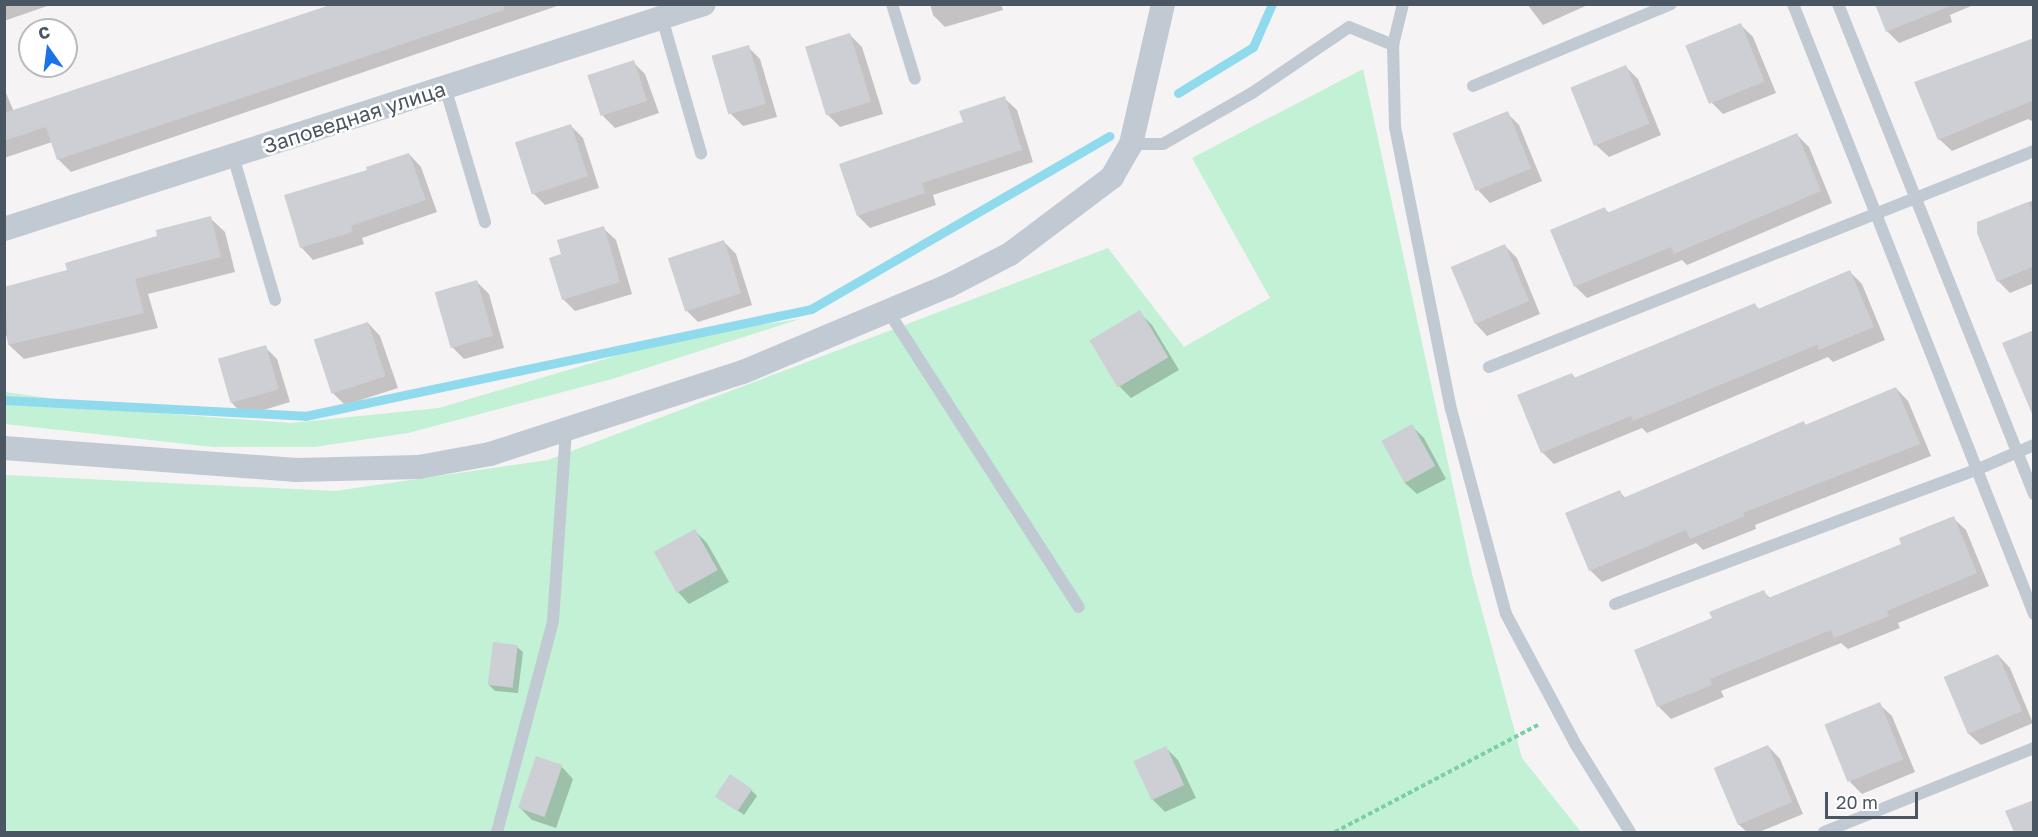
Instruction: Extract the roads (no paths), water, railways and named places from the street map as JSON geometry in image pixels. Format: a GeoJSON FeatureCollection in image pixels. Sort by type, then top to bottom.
{"type":"FeatureCollection","features":[{"type":"Feature","properties":{"kind":"street","name":"Заповедная улица"},"geometry":{"type":"LineString","coordinates":[[4,229],[704,4]]}},
{"type":"Feature","properties":{"kind":"street"},"geometry":{"type":"LineString","coordinates":[[4,448],[296,470],[419,467],[490,454],[566,432],[743,372],[948,286],[1010,254],[1112,177],[1131,144],[1163,4]]}},
{"type":"Feature","properties":{"kind":"lane"},"geometry":{"type":"LineString","coordinates":[[892,4],[915,79]]}},
{"type":"Feature","properties":{"kind":"lane"},"geometry":{"type":"LineString","coordinates":[[1403,4],[1393,45],[1395,127],[1450,409],[1506,614],[1559,714],[1630,832]]}},
{"type":"Feature","properties":{"kind":"lane"},"geometry":{"type":"LineString","coordinates":[[1473,86],[1671,4]]}},
{"type":"Feature","properties":{"kind":"lane"},"geometry":{"type":"LineString","coordinates":[[1793,4],[2034,614]]}},
{"type":"Feature","properties":{"kind":"lane"},"geometry":{"type":"LineString","coordinates":[[1838,4],[2034,494]]}},
{"type":"Feature","properties":{"kind":"lane"},"geometry":{"type":"LineString","coordinates":[[662,18],[701,153]]}},
{"type":"Feature","properties":{"kind":"lane"},"geometry":{"type":"LineString","coordinates":[[1131,144],[1163,144],[1252,93],[1349,27],[1393,45]]}},
{"type":"Feature","properties":{"kind":"lane"},"geometry":{"type":"LineString","coordinates":[[445,87],[485,222]]}},
{"type":"Feature","properties":{"kind":"lane"},"geometry":{"type":"LineString","coordinates":[[1489,367],[1876,216],[2034,151]]}},
{"type":"Feature","properties":{"kind":"lane"},"geometry":{"type":"LineString","coordinates":[[233,156],[275,300]]}},
{"type":"Feature","properties":{"kind":"lane"},"geometry":{"type":"LineString","coordinates":[[888,311],[1079,607]]}},
{"type":"Feature","properties":{"kind":"lane"},"geometry":{"type":"LineString","coordinates":[[497,832],[554,621],[566,432]]}},
{"type":"Feature","properties":{"kind":"lane"},"geometry":{"type":"LineString","coordinates":[[1615,604],[1976,470],[2034,445]]}},
{"type":"Feature","properties":{"kind":"lane"},"geometry":{"type":"LineString","coordinates":[[1824,832],[2034,748]]}},
{"type":"Feature","properties":{"kind":"waterway"},"geometry":{"type":"LineString","coordinates":[[1178,93],[1253,47],[1272,4]]}},
{"type":"Feature","properties":{"kind":"waterway"},"geometry":{"type":"LineString","coordinates":[[4,400],[305,416],[811,309],[1109,136]]}}]}
